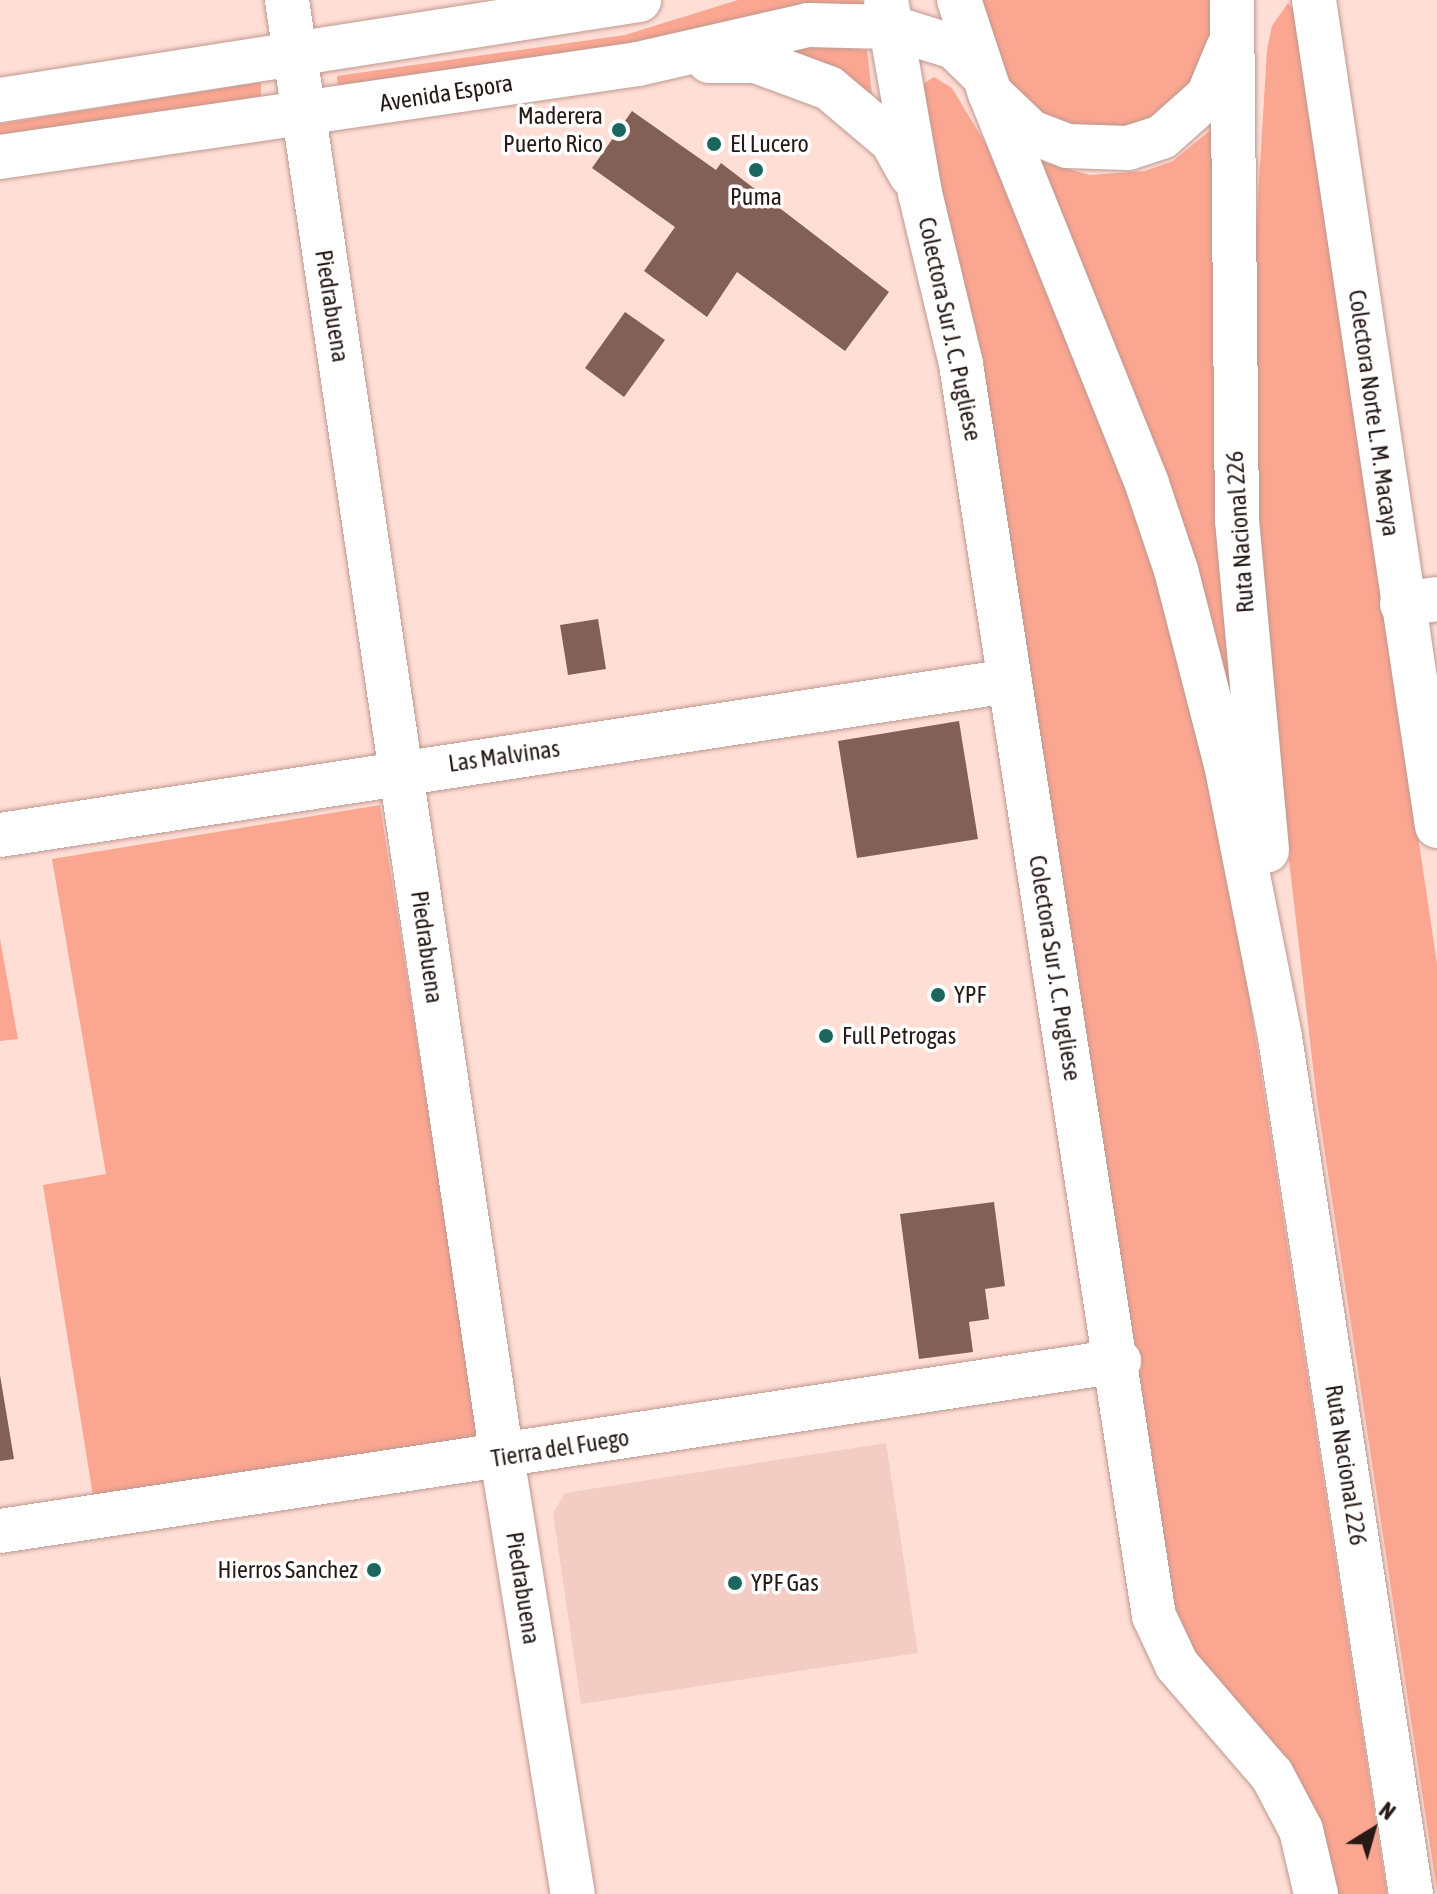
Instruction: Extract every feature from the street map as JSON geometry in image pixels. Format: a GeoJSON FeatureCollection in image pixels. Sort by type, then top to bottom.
{"type":"FeatureCollection","features":[{"type":"Feature","properties":{"kind":"main road","name":"Piedrabuena"},"geometry":{"type":"LineString","coordinates":[[287,0],[502,1457],[573,1894]]}},
{"type":"Feature","properties":{"kind":"main road"},"geometry":{"type":"LineString","coordinates":[[0,100],[639,0]]}},
{"type":"Feature","properties":{"kind":"main road","name":"Ruta Nacional 226"},"geometry":{"type":"LineString","coordinates":[[959,0],[986,84],[1084,319],[1176,570],[1227,769],[1280,1037],[1411,1894]]}},
{"type":"Feature","properties":{"kind":"main road","name":"Colectora Norte L. M. Macaya"},"geometry":{"type":"LineString","coordinates":[[1314,0],[1420,601],[1437,826]]}},
{"type":"Feature","properties":{"kind":"main road","name":"Ruta Nacional 226"},"geometry":{"type":"LineString","coordinates":[[986,84],[1014,118],[1050,141],[1098,150],[1143,144],[1179,127],[1208,96],[1220,75],[1235,11]]}},
{"type":"Feature","properties":{"kind":"main road","name":"Ruta Nacional 226"},"geometry":{"type":"LineString","coordinates":[[1235,11],[1237,520],[1280,1037]]}},
{"type":"Feature","properties":{"kind":"main road","name":"Avenida Espora"},"geometry":{"type":"LineString","coordinates":[[0,157],[638,64],[808,25],[888,13],[954,47],[986,84]]}},
{"type":"Feature","properties":{"kind":"main road","name":"Colectora Sur J. C. Pugliese"},"geometry":{"type":"LineString","coordinates":[[888,13],[920,193],[961,364],[1119,1361],[1154,1616],[1163,1644],[1200,1695],[1272,1775],[1301,1830],[1316,1894]]}},
{"type":"Feature","properties":{"kind":"main road"},"geometry":{"type":"LineString","coordinates":[[638,64],[756,61],[803,75],[874,122],[892,141],[920,193]]}},
{"type":"Feature","properties":{"kind":"main road","name":"Las Malvinas"},"geometry":{"type":"LineString","coordinates":[[0,835],[402,771],[1009,681]]}},
{"type":"Feature","properties":{"kind":"main road","name":"Tierra del Fuego"},"geometry":{"type":"LineString","coordinates":[[0,1531],[1119,1361]]}},
{"type":"Feature","properties":{"kind":"shaded area"},"geometry":{"type":"Polygon","coordinates":[[[738,0],[861,0],[863,14],[338,87],[337,76],[625,35],[738,0]]]}},
{"type":"Feature","properties":{"kind":"shaded area"},"geometry":{"type":"Polygon","coordinates":[[[979,0],[1213,0],[1210,40],[1200,74],[1147,122],[1098,131],[1041,116],[1013,90],[994,50],[979,0]]]}},
{"type":"Feature","properties":{"kind":"shaded area"},"geometry":{"type":"Polygon","coordinates":[[[1288,3],[1296,13],[1437,964],[1437,1891],[1317,1101],[1260,611],[1252,297],[1267,50],[1272,26],[1288,3]]]}},
{"type":"Feature","properties":{"kind":"shaded area"},"geometry":{"type":"Polygon","coordinates":[[[803,46],[867,50],[872,94],[827,68],[780,52],[803,46]]]}},
{"type":"Feature","properties":{"kind":"shaded area"},"geometry":{"type":"Polygon","coordinates":[[[934,77],[952,88],[996,161],[1099,412],[1159,579],[1200,741],[1246,976],[1387,1894],[1330,1894],[1238,1711],[1174,1624],[922,106],[923,84],[934,77]]]}},
{"type":"Feature","properties":{"kind":"shaded area"},"geometry":{"type":"Polygon","coordinates":[[[261,82],[261,96],[0,137],[0,124],[261,82]]]}},
{"type":"Feature","properties":{"kind":"shaded area"},"geometry":{"type":"Polygon","coordinates":[[[1224,119],[1241,765],[1035,160],[1090,175],[1145,171],[1173,161],[1224,119]]]}},
{"type":"Feature","properties":{"kind":"shaded area"},"geometry":{"type":"Polygon","coordinates":[[[380,805],[481,1449],[94,1502],[43,1185],[106,1174],[52,859],[380,805]]]}},
{"type":"Feature","properties":{"kind":"shaded area"},"geometry":{"type":"Polygon","coordinates":[[[0,939],[18,1039],[0,1041],[0,939]]]}},
{"type":"Feature","properties":{"kind":"shaded area","name":"YPF Gas"},"geometry":{"type":"Polygon","coordinates":[[[886,1443],[918,1653],[581,1704],[553,1513],[565,1493],[886,1443]]]}},
{"type":"Feature","properties":{"kind":"building"},"geometry":{"type":"Polygon","coordinates":[[[632,111],[716,170],[721,163],[889,292],[845,351],[737,272],[707,317],[644,271],[675,227],[592,168],[632,111]]]}},
{"type":"Feature","properties":{"kind":"building"},"geometry":{"type":"Polygon","coordinates":[[[625,312],[665,340],[624,397],[585,368],[625,312]]]}},
{"type":"Feature","properties":{"kind":"building"},"geometry":{"type":"Polygon","coordinates":[[[598,619],[606,669],[568,675],[560,625],[598,619]]]}},
{"type":"Feature","properties":{"kind":"building"},"geometry":{"type":"Polygon","coordinates":[[[959,721],[978,839],[857,858],[838,741],[959,721]]]}},
{"type":"Feature","properties":{"kind":"building"},"geometry":{"type":"Polygon","coordinates":[[[994,1202],[1005,1286],[985,1289],[989,1319],[969,1322],[973,1352],[919,1359],[900,1214],[994,1202]]]}},
{"type":"Feature","properties":{"kind":"building"},"geometry":{"type":"Polygon","coordinates":[[[0,1375],[14,1459],[0,1461],[0,1375]]]}},
{"type":"Feature","properties":{"kind":"place","name":"Maderera Puerto Rico"},"geometry":{"type":"Point","coordinates":[619,130]}},
{"type":"Feature","properties":{"kind":"place","name":"El Lucero"},"geometry":{"type":"Point","coordinates":[714,144]}},
{"type":"Feature","properties":{"kind":"place","name":"Puma"},"geometry":{"type":"Point","coordinates":[756,170]}},
{"type":"Feature","properties":{"kind":"place","name":"YPF"},"geometry":{"type":"Point","coordinates":[938,995]}},
{"type":"Feature","properties":{"kind":"place","name":"Full Petrogas"},"geometry":{"type":"Point","coordinates":[826,1036]}},
{"type":"Feature","properties":{"kind":"place","name":"Hierros Sanchez"},"geometry":{"type":"Point","coordinates":[374,1570]}},
{"type":"Feature","properties":{"kind":"place","name":"YPF Gas"},"geometry":{"type":"Point","coordinates":[735,1583]}}]}
